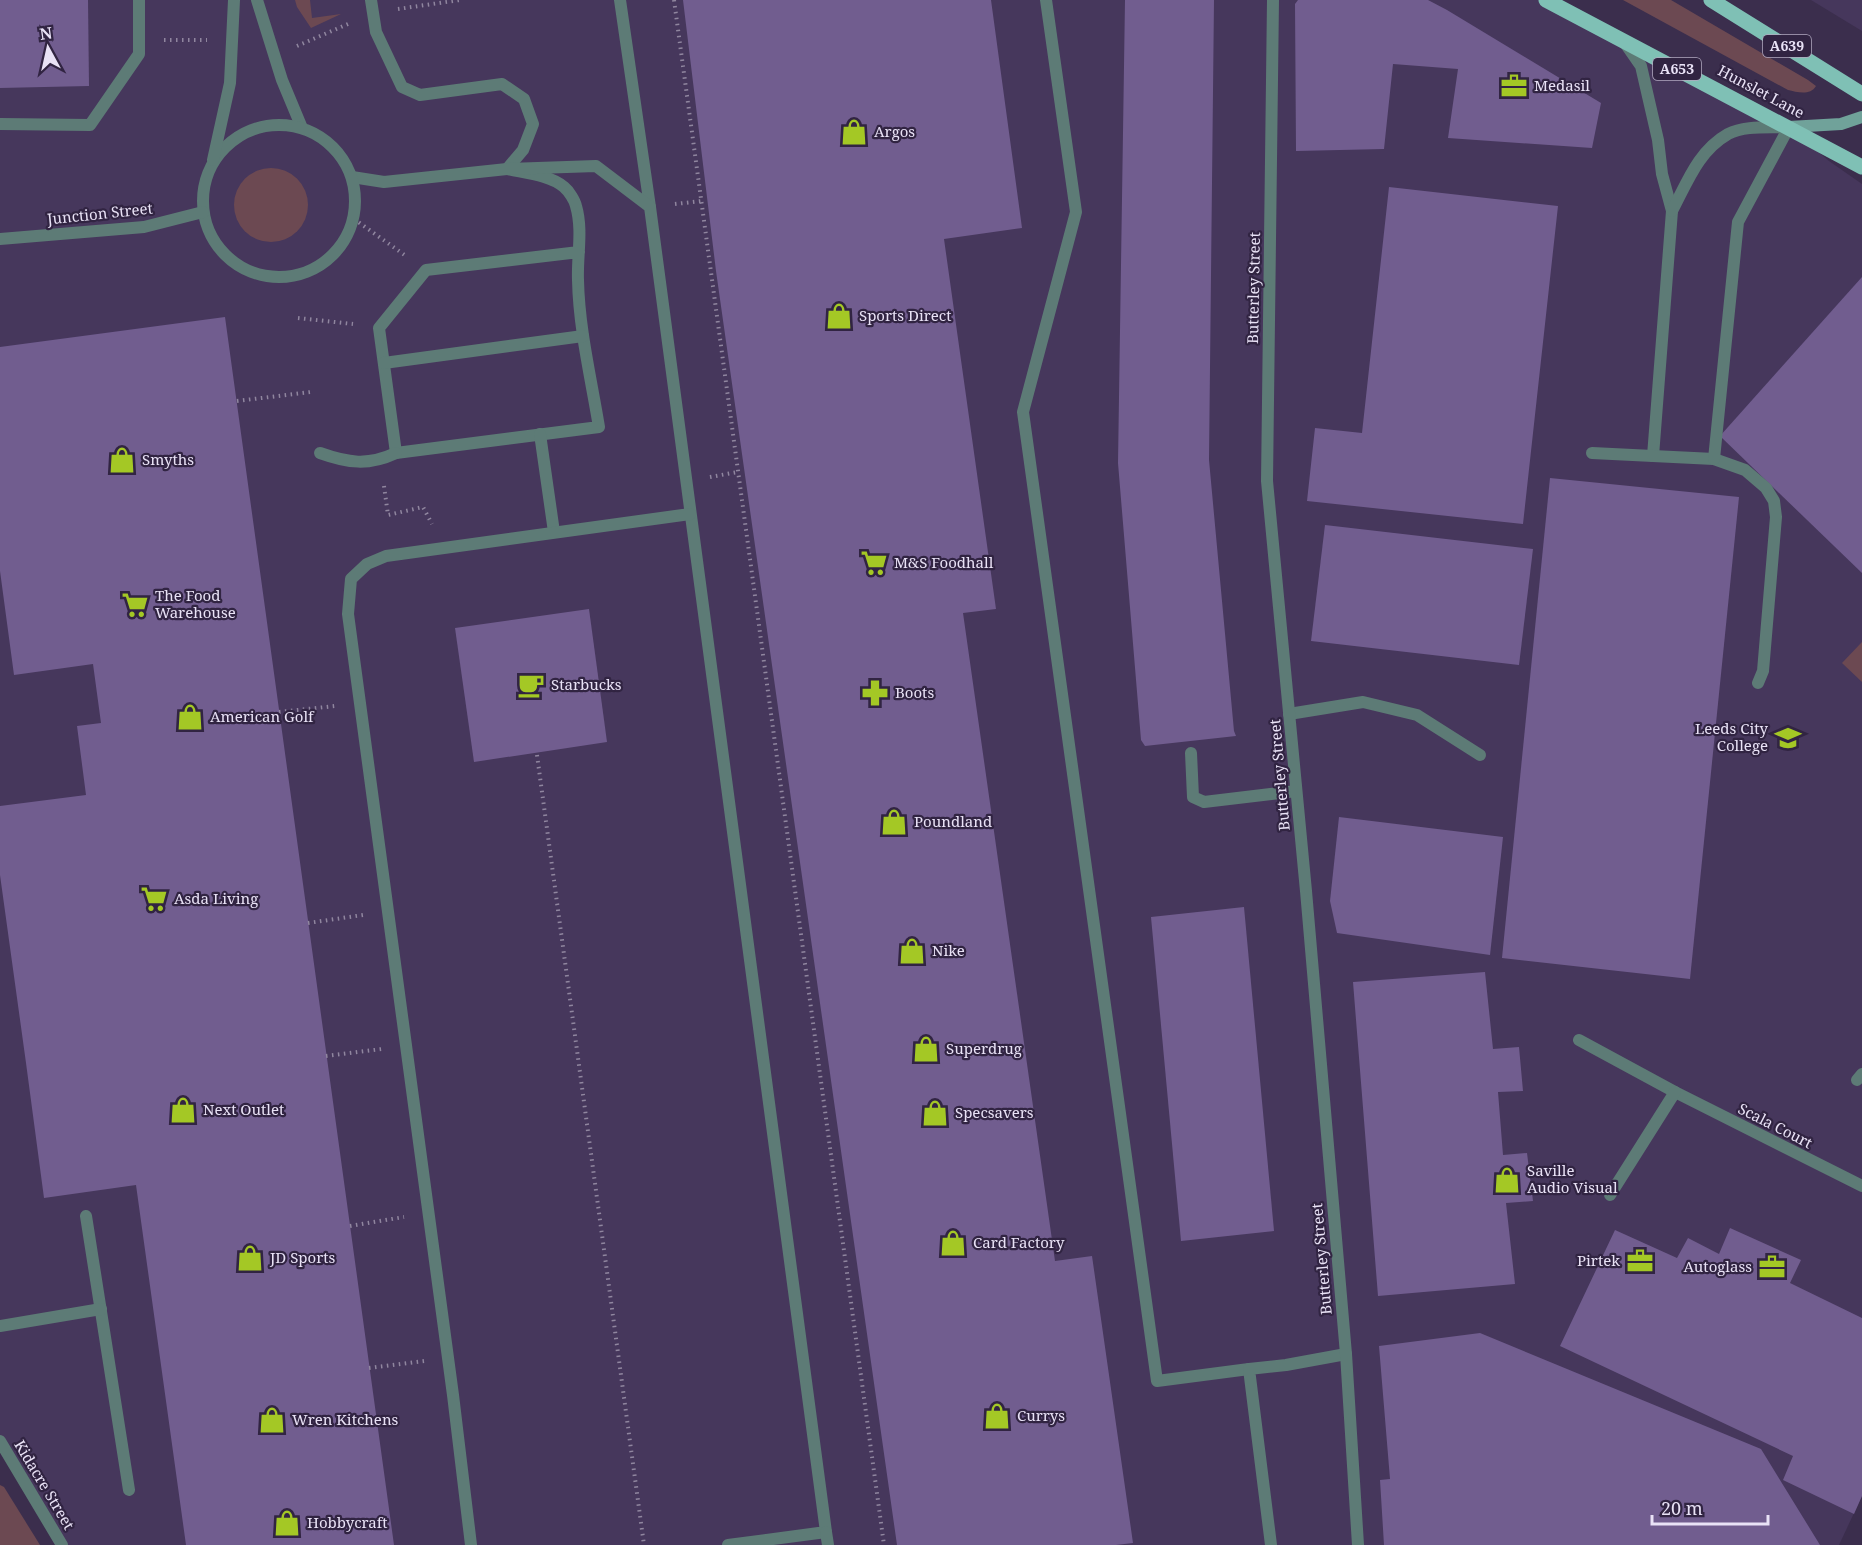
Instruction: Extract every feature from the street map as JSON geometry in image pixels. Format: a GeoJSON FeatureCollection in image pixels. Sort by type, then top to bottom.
{"type":"FeatureCollection","features":[{"type":"Feature","properties":{"kind":"main road","name":"Hunslet Lane"},"geometry":{"type":"LineString","coordinates":[[1546,0],[1862,167]]}},
{"type":"Feature","properties":{"kind":"main road","name":"A639"},"geometry":{"type":"LineString","coordinates":[[1711,0],[1862,94]]}},
{"type":"Feature","properties":{"kind":"main road"},"geometry":{"type":"LineString","coordinates":[[1789,127],[1841,124],[1862,117]]}},
{"type":"Feature","properties":{"kind":"street"},"geometry":{"type":"LineString","coordinates":[[0,124],[90,125],[139,54],[139,0]]}},
{"type":"Feature","properties":{"kind":"street"},"geometry":{"type":"LineString","coordinates":[[213,161],[231,141],[254,128],[278,124],[302,128],[323,139],[341,156],[352,177],[356,197],[354,219],[346,239],[331,257],[311,270],[289,277],[265,276],[243,269],[224,254],[210,235],[203,212],[204,186],[213,161],[230,84],[234,0]]}},
{"type":"Feature","properties":{"kind":"street"},"geometry":{"type":"LineString","coordinates":[[257,0],[282,80],[302,128]]}},
{"type":"Feature","properties":{"kind":"street"},"geometry":{"type":"LineString","coordinates":[[371,0],[376,32],[402,87],[420,95],[502,84],[524,99],[533,124],[523,150],[507,169]]}},
{"type":"Feature","properties":{"kind":"street"},"geometry":{"type":"LineString","coordinates":[[620,0],[650,207],[828,1545]]}},
{"type":"Feature","properties":{"kind":"street"},"geometry":{"type":"LineString","coordinates":[[1046,0],[1076,212],[1023,412],[1157,1381],[1286,1365],[1346,1354]]}},
{"type":"Feature","properties":{"kind":"street","name":"Butterley Street"},"geometry":{"type":"LineString","coordinates":[[1273,0],[1267,481],[1346,1354],[1358,1545]]}},
{"type":"Feature","properties":{"kind":"street"},"geometry":{"type":"LineString","coordinates":[[1623,40],[1641,66],[1659,140],[1662,174],[1672,211],[1653,456]]}},
{"type":"Feature","properties":{"kind":"street"},"geometry":{"type":"LineString","coordinates":[[1672,211],[1694,168],[1711,146],[1729,134],[1751,128],[1789,127],[1738,222],[1714,459]]}},
{"type":"Feature","properties":{"kind":"street"},"geometry":{"type":"LineString","coordinates":[[352,177],[384,182],[507,169],[596,166],[650,207]]}},
{"type":"Feature","properties":{"kind":"street"},"geometry":{"type":"LineString","coordinates":[[320,453],[353,462],[381,460],[396,453],[599,427],[584,336],[578,281],[579,225],[576,204],[565,187],[544,177],[507,169]]}},
{"type":"Feature","properties":{"kind":"street","name":"Junction Street"},"geometry":{"type":"LineString","coordinates":[[0,239],[144,227],[203,212]]}},
{"type":"Feature","properties":{"kind":"street"},"geometry":{"type":"LineString","coordinates":[[396,453],[379,328],[426,270],[579,252]]}},
{"type":"Feature","properties":{"kind":"street"},"geometry":{"type":"LineString","coordinates":[[384,363],[584,336]]}},
{"type":"Feature","properties":{"kind":"street"},"geometry":{"type":"LineString","coordinates":[[540,434],[554,532]]}},
{"type":"Feature","properties":{"kind":"street"},"geometry":{"type":"LineString","coordinates":[[1592,453],[1714,459],[1744,470],[1766,488],[1774,501],[1776,517],[1763,671],[1758,684]]}},
{"type":"Feature","properties":{"kind":"street"},"geometry":{"type":"LineString","coordinates":[[471,1545],[448,1358],[359,703],[348,614],[351,579],[367,564],[386,556],[690,514]]}},
{"type":"Feature","properties":{"kind":"street"},"geometry":{"type":"LineString","coordinates":[[1289,714],[1363,702],[1417,715],[1480,755]]}},
{"type":"Feature","properties":{"kind":"street"},"geometry":{"type":"LineString","coordinates":[[1191,753],[1193,797],[1204,802],[1296,791]]}},
{"type":"Feature","properties":{"kind":"street","name":"Scala Court"},"geometry":{"type":"LineString","coordinates":[[1579,1040],[1675,1092],[1862,1186]]}},
{"type":"Feature","properties":{"kind":"street"},"geometry":{"type":"LineString","coordinates":[[1610,1195],[1675,1092]]}},
{"type":"Feature","properties":{"kind":"street"},"geometry":{"type":"LineString","coordinates":[[86,1216],[129,1490]]}},
{"type":"Feature","properties":{"kind":"street"},"geometry":{"type":"LineString","coordinates":[[0,1326],[101,1309]]}},
{"type":"Feature","properties":{"kind":"street"},"geometry":{"type":"LineString","coordinates":[[1250,1369],[1271,1545]]}},
{"type":"Feature","properties":{"kind":"street","name":"Kidacre Street"},"geometry":{"type":"LineString","coordinates":[[0,1441],[62,1545]]}},
{"type":"Feature","properties":{"kind":"street"},"geometry":{"type":"LineString","coordinates":[[729,1545],[826,1532]]}},
{"type":"Feature","properties":{"kind":"path"},"geometry":{"type":"LineString","coordinates":[[674,0],[884,1545]]}},
{"type":"Feature","properties":{"kind":"path"},"geometry":{"type":"LineString","coordinates":[[139,39],[232,40]]}},
{"type":"Feature","properties":{"kind":"path"},"geometry":{"type":"LineString","coordinates":[[354,219],[426,270]]}},
{"type":"Feature","properties":{"kind":"path"},"geometry":{"type":"LineString","coordinates":[[298,318],[379,328]]}},
{"type":"Feature","properties":{"kind":"path"},"geometry":{"type":"LineString","coordinates":[[237,401],[311,392]]}},
{"type":"Feature","properties":{"kind":"path"},"geometry":{"type":"LineString","coordinates":[[381,460],[387,515],[423,507],[436,534],[444,532],[446,547]]}},
{"type":"Feature","properties":{"kind":"path"},"geometry":{"type":"LineString","coordinates":[[279,712],[359,703]]}},
{"type":"Feature","properties":{"kind":"path"},"geometry":{"type":"LineString","coordinates":[[537,755],[644,1545]]}},
{"type":"Feature","properties":{"kind":"path"},"geometry":{"type":"LineString","coordinates":[[308,922],[388,911]]}},
{"type":"Feature","properties":{"kind":"path"},"geometry":{"type":"LineString","coordinates":[[326,1056],[406,1046]]}},
{"type":"Feature","properties":{"kind":"path"},"geometry":{"type":"LineString","coordinates":[[350,1226],[428,1213]]}},
{"type":"Feature","properties":{"kind":"path"},"geometry":{"type":"LineString","coordinates":[[369,1368],[448,1358]]}},
{"type":"Feature","properties":{"kind":"shaded area"},"geometry":{"type":"Polygon","coordinates":[[[0,0],[1546,0],[1789,127],[1829,161],[1862,184],[1862,1496],[1839,1545],[62,1545],[0,1441],[0,0]]]}},
{"type":"Feature","properties":{"kind":"shaded area"},"geometry":{"type":"Polygon","coordinates":[[[295,0],[310,0],[312,18],[341,14],[311,28],[295,0]]]}},
{"type":"Feature","properties":{"kind":"shaded area"},"geometry":{"type":"Polygon","coordinates":[[[1623,0],[1671,0],[1816,86],[1807,92],[1788,90],[1623,0]]]}},
{"type":"Feature","properties":{"kind":"shaded area"},"geometry":{"type":"Polygon","coordinates":[[[1811,0],[1862,0],[1862,31],[1811,0]]]}},
{"type":"Feature","properties":{"kind":"shaded area"},"geometry":{"type":"Polygon","coordinates":[[[264,168],[278,168],[292,174],[302,184],[308,198],[306,219],[292,236],[278,242],[264,242],[250,236],[240,226],[234,212],[234,198],[240,184],[250,174],[264,168]]]}},
{"type":"Feature","properties":{"kind":"shaded area"},"geometry":{"type":"Polygon","coordinates":[[[1862,642],[1862,682],[1842,663],[1862,642]]]}},
{"type":"Feature","properties":{"kind":"shaded area"},"geometry":{"type":"Polygon","coordinates":[[[0,1485],[4,1487],[40,1545],[0,1545],[0,1485]]]}},
{"type":"Feature","properties":{"kind":"building"},"geometry":{"type":"Polygon","coordinates":[[[0,0],[88,0],[89,86],[0,88],[0,0]]]}},
{"type":"Feature","properties":{"kind":"building"},"geometry":{"type":"Polygon","coordinates":[[[683,0],[991,0],[1022,228],[944,239],[996,609],[963,613],[1055,1261],[1092,1256],[1133,1543],[1116,1545],[897,1545],[716,271],[683,0]]]}},
{"type":"Feature","properties":{"kind":"building"},"geometry":{"type":"Polygon","coordinates":[[[1125,0],[1214,0],[1209,460],[1236,736],[1145,746],[1141,740],[1118,463],[1125,0]]]}},
{"type":"Feature","properties":{"kind":"building","name":"Medasil"},"geometry":{"type":"Polygon","coordinates":[[[1298,0],[1428,0],[1601,103],[1592,148],[1448,138],[1458,69],[1393,64],[1384,149],[1296,151],[1295,4],[1298,0]]]}},
{"type":"Feature","properties":{"kind":"building"},"geometry":{"type":"Polygon","coordinates":[[[1389,187],[1558,206],[1523,524],[1307,501],[1315,428],[1362,433],[1389,187]]]}},
{"type":"Feature","properties":{"kind":"building"},"geometry":{"type":"Polygon","coordinates":[[[1862,277],[1862,573],[1720,436],[1862,277]]]}},
{"type":"Feature","properties":{"kind":"building"},"geometry":{"type":"Polygon","coordinates":[[[225,317],[394,1545],[186,1545],[136,1185],[44,1198],[0,875],[0,806],[86,795],[77,726],[101,723],[93,664],[14,675],[0,571],[0,347],[225,317]]]}},
{"type":"Feature","properties":{"kind":"building"},"geometry":{"type":"Polygon","coordinates":[[[1550,478],[1739,497],[1690,979],[1502,958],[1550,478]]]}},
{"type":"Feature","properties":{"kind":"building"},"geometry":{"type":"Polygon","coordinates":[[[1325,525],[1533,549],[1519,665],[1311,641],[1325,525]]]}},
{"type":"Feature","properties":{"kind":"building","name":"Starbucks"},"geometry":{"type":"Polygon","coordinates":[[[589,609],[607,742],[474,762],[455,628],[589,609]]]}},
{"type":"Feature","properties":{"kind":"building"},"geometry":{"type":"Polygon","coordinates":[[[1339,817],[1503,837],[1490,955],[1337,933],[1330,901],[1339,817]]]}},
{"type":"Feature","properties":{"kind":"building"},"geometry":{"type":"Polygon","coordinates":[[[1244,907],[1274,1231],[1181,1241],[1151,917],[1244,907]]]}},
{"type":"Feature","properties":{"kind":"building"},"geometry":{"type":"Polygon","coordinates":[[[1485,972],[1493,1049],[1519,1047],[1523,1091],[1498,1092],[1503,1155],[1527,1153],[1533,1201],[1506,1203],[1515,1284],[1378,1296],[1353,982],[1485,972]]]}},
{"type":"Feature","properties":{"kind":"building"},"geometry":{"type":"Polygon","coordinates":[[[1730,1228],[1801,1260],[1790,1283],[1862,1318],[1862,1496],[1854,1514],[1783,1480],[1793,1456],[1560,1346],[1615,1230],[1677,1258],[1688,1238],[1719,1254],[1730,1228]]]}},
{"type":"Feature","properties":{"kind":"building"},"geometry":{"type":"Polygon","coordinates":[[[1480,1333],[1761,1449],[1820,1545],[1384,1545],[1380,1480],[1390,1479],[1379,1346],[1480,1333]]]}},
{"type":"Feature","properties":{"kind":"place","name":"Medasil"},"geometry":{"type":"Point","coordinates":[1514,86]}},
{"type":"Feature","properties":{"kind":"place","name":"Argos"},"geometry":{"type":"Point","coordinates":[854,132]}},
{"type":"Feature","properties":{"kind":"place","name":"Sports Direct"},"geometry":{"type":"Point","coordinates":[839,316]}},
{"type":"Feature","properties":{"kind":"place","name":"Smyths"},"geometry":{"type":"Point","coordinates":[122,460]}},
{"type":"Feature","properties":{"kind":"place","name":"M&S Foodhall"},"geometry":{"type":"Point","coordinates":[874,563]}},
{"type":"Feature","properties":{"kind":"place","name":"The Food Warehouse"},"geometry":{"type":"Point","coordinates":[135,605]}},
{"type":"Feature","properties":{"kind":"place","name":"Starbucks"},"geometry":{"type":"Point","coordinates":[531,685]}},
{"type":"Feature","properties":{"kind":"place","name":"Boots"},"geometry":{"type":"Point","coordinates":[875,693]}},
{"type":"Feature","properties":{"kind":"place","name":"American Golf"},"geometry":{"type":"Point","coordinates":[190,717]}},
{"type":"Feature","properties":{"kind":"place","name":"Leeds City College"},"geometry":{"type":"Point","coordinates":[1788,738]}},
{"type":"Feature","properties":{"kind":"place","name":"Poundland"},"geometry":{"type":"Point","coordinates":[894,822]}},
{"type":"Feature","properties":{"kind":"place","name":"Asda Living"},"geometry":{"type":"Point","coordinates":[154,899]}},
{"type":"Feature","properties":{"kind":"place","name":"Nike"},"geometry":{"type":"Point","coordinates":[912,951]}},
{"type":"Feature","properties":{"kind":"place","name":"Superdrug"},"geometry":{"type":"Point","coordinates":[926,1049]}},
{"type":"Feature","properties":{"kind":"place","name":"Next Outlet"},"geometry":{"type":"Point","coordinates":[183,1110]}},
{"type":"Feature","properties":{"kind":"place","name":"Specsavers"},"geometry":{"type":"Point","coordinates":[935,1113]}},
{"type":"Feature","properties":{"kind":"place","name":"Saville Audio Visual"},"geometry":{"type":"Point","coordinates":[1507,1180]}},
{"type":"Feature","properties":{"kind":"place","name":"Card Factory"},"geometry":{"type":"Point","coordinates":[953,1243]}},
{"type":"Feature","properties":{"kind":"place","name":"JD Sports"},"geometry":{"type":"Point","coordinates":[250,1258]}},
{"type":"Feature","properties":{"kind":"place","name":"Pirtek"},"geometry":{"type":"Point","coordinates":[1640,1261]}},
{"type":"Feature","properties":{"kind":"place","name":"Autoglass"},"geometry":{"type":"Point","coordinates":[1772,1267]}},
{"type":"Feature","properties":{"kind":"place","name":"Currys"},"geometry":{"type":"Point","coordinates":[997,1416]}},
{"type":"Feature","properties":{"kind":"place","name":"Wren Kitchens"},"geometry":{"type":"Point","coordinates":[272,1420]}},
{"type":"Feature","properties":{"kind":"place","name":"Hobbycraft"},"geometry":{"type":"Point","coordinates":[287,1523]}}]}
